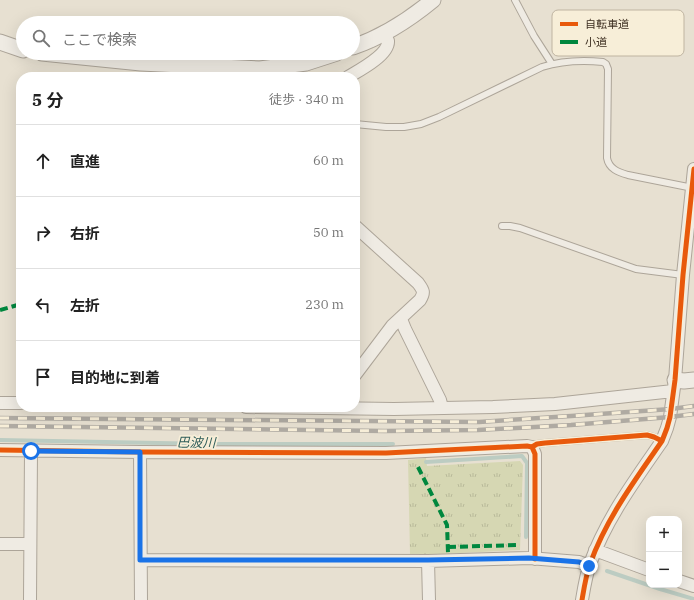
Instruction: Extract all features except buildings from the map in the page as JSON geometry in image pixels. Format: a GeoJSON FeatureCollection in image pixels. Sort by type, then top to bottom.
{"type":"FeatureCollection","features":[{"type":"Feature","properties":{"kind":"street"},"geometry":{"type":"LineString","coordinates":[[360,44],[384,32],[416,13],[433,0]]}},
{"type":"Feature","properties":{"kind":"street"},"geometry":{"type":"LineString","coordinates":[[356,72],[381,54],[387,47],[388,41],[384,32]]}},
{"type":"Feature","properties":{"kind":"street"},"geometry":{"type":"LineString","coordinates":[[0,42],[16,48]]}},
{"type":"Feature","properties":{"kind":"street"},"geometry":{"type":"LineString","coordinates":[[111,60],[234,70],[260,69],[306,63],[315,60]]}},
{"type":"Feature","properties":{"kind":"street"},"geometry":{"type":"LineString","coordinates":[[582,600],[589,566],[595,550],[609,521],[662,441],[670,417],[694,169]]}},
{"type":"Feature","properties":{"kind":"street"},"geometry":{"type":"LineString","coordinates":[[360,231],[418,283],[422,289],[423,295],[420,300],[392,326],[360,368]]}},
{"type":"Feature","properties":{"kind":"street"},"geometry":{"type":"LineString","coordinates":[[401,319],[440,400],[442,408]]}},
{"type":"Feature","properties":{"kind":"street"},"geometry":{"type":"LineString","coordinates":[[360,408],[442,408],[555,404],[674,386],[684,381],[694,380]]}},
{"type":"Feature","properties":{"kind":"street"},"geometry":{"type":"LineString","coordinates":[[0,403],[16,404]]}},
{"type":"Feature","properties":{"kind":"street"},"geometry":{"type":"LineString","coordinates":[[0,450],[386,453],[527,446],[532,447],[535,454],[535,559]]}},
{"type":"Feature","properties":{"kind":"street"},"geometry":{"type":"LineString","coordinates":[[30,600],[31,451]]}},
{"type":"Feature","properties":{"kind":"street"},"geometry":{"type":"LineString","coordinates":[[140,452],[141,600]]}},
{"type":"Feature","properties":{"kind":"street"},"geometry":{"type":"LineString","coordinates":[[0,544],[30,544]]}},
{"type":"Feature","properties":{"kind":"street"},"geometry":{"type":"LineString","coordinates":[[595,550],[646,569]]}},
{"type":"Feature","properties":{"kind":"street"},"geometry":{"type":"LineString","coordinates":[[140,560],[535,559],[579,562],[589,566]]}},
{"type":"Feature","properties":{"kind":"street"},"geometry":{"type":"LineString","coordinates":[[428,560],[429,600]]}},
{"type":"Feature","properties":{"kind":"street"},"geometry":{"type":"LineString","coordinates":[[682,582],[694,586]]}},
{"type":"Feature","properties":{"kind":"lane"},"geometry":{"type":"LineString","coordinates":[[515,0],[534,36],[552,64]]}},
{"type":"Feature","properties":{"kind":"lane"},"geometry":{"type":"LineString","coordinates":[[360,124],[404,127],[421,124],[542,67],[564,62],[603,62],[606,64],[608,69],[608,164],[619,172],[628,175],[693,188]]}},
{"type":"Feature","properties":{"kind":"lane"},"geometry":{"type":"LineString","coordinates":[[502,226],[520,228],[636,268],[683,275]]}},
{"type":"Feature","properties":{"kind":"lane"},"geometry":{"type":"LineString","coordinates":[[532,447],[537,444],[544,443],[647,435],[662,441]]}},
{"type":"Feature","properties":{"kind":"green space"},"geometry":{"type":"Polygon","coordinates":[[[426,458],[427,466],[520,461],[523,465],[520,550],[410,554],[408,460],[426,458]]]}},
{"type":"Feature","properties":{"kind":"waterway","name":"巴波川"},"geometry":{"type":"LineString","coordinates":[[0,440],[211,444],[393,444]]}},
{"type":"Feature","properties":{"kind":"waterway","name":"巴波川"},"geometry":{"type":"LineString","coordinates":[[426,462],[522,456],[527,463],[526,537]]}},
{"type":"Feature","properties":{"kind":"waterway","name":"巴波川"},"geometry":{"type":"LineString","coordinates":[[607,571],[694,599]]}},
{"type":"Feature","properties":{"kind":"railway"},"geometry":{"type":"LineString","coordinates":[[0,418],[479,422],[671,409],[694,406]]}},
{"type":"Feature","properties":{"kind":"railway"},"geometry":{"type":"LineString","coordinates":[[0,426],[385,431],[478,430],[571,425],[694,414]]}},
{"type":"Feature","properties":{"kind":"marked path"},"geometry":{"type":"LineString","coordinates":[[0,310],[16,305]]}},
{"type":"Feature","properties":{"kind":"marked path"},"geometry":{"type":"LineString","coordinates":[[418,467],[447,525],[448,553]]}},
{"type":"Feature","properties":{"kind":"marked path"},"geometry":{"type":"LineString","coordinates":[[448,547],[520,545]]}},
{"type":"Feature","properties":{"kind":"cycle path"},"geometry":{"type":"LineString","coordinates":[[582,600],[589,568],[604,531],[622,500],[662,441],[670,417],[675,380],[683,275],[694,169]]}},
{"type":"Feature","properties":{"kind":"cycle path"},"geometry":{"type":"LineString","coordinates":[[532,447],[537,444],[545,443],[647,435],[662,441]]}},
{"type":"Feature","properties":{"kind":"cycle path"},"geometry":{"type":"LineString","coordinates":[[0,450],[386,453],[527,446],[532,447],[535,454],[535,559]]}},
{"type":"Feature","properties":{"kind":"route"},"geometry":{"type":"LineString","coordinates":[[31,451],[140,452],[140,560],[428,560],[529,558],[579,562],[589,566]]}}]}
